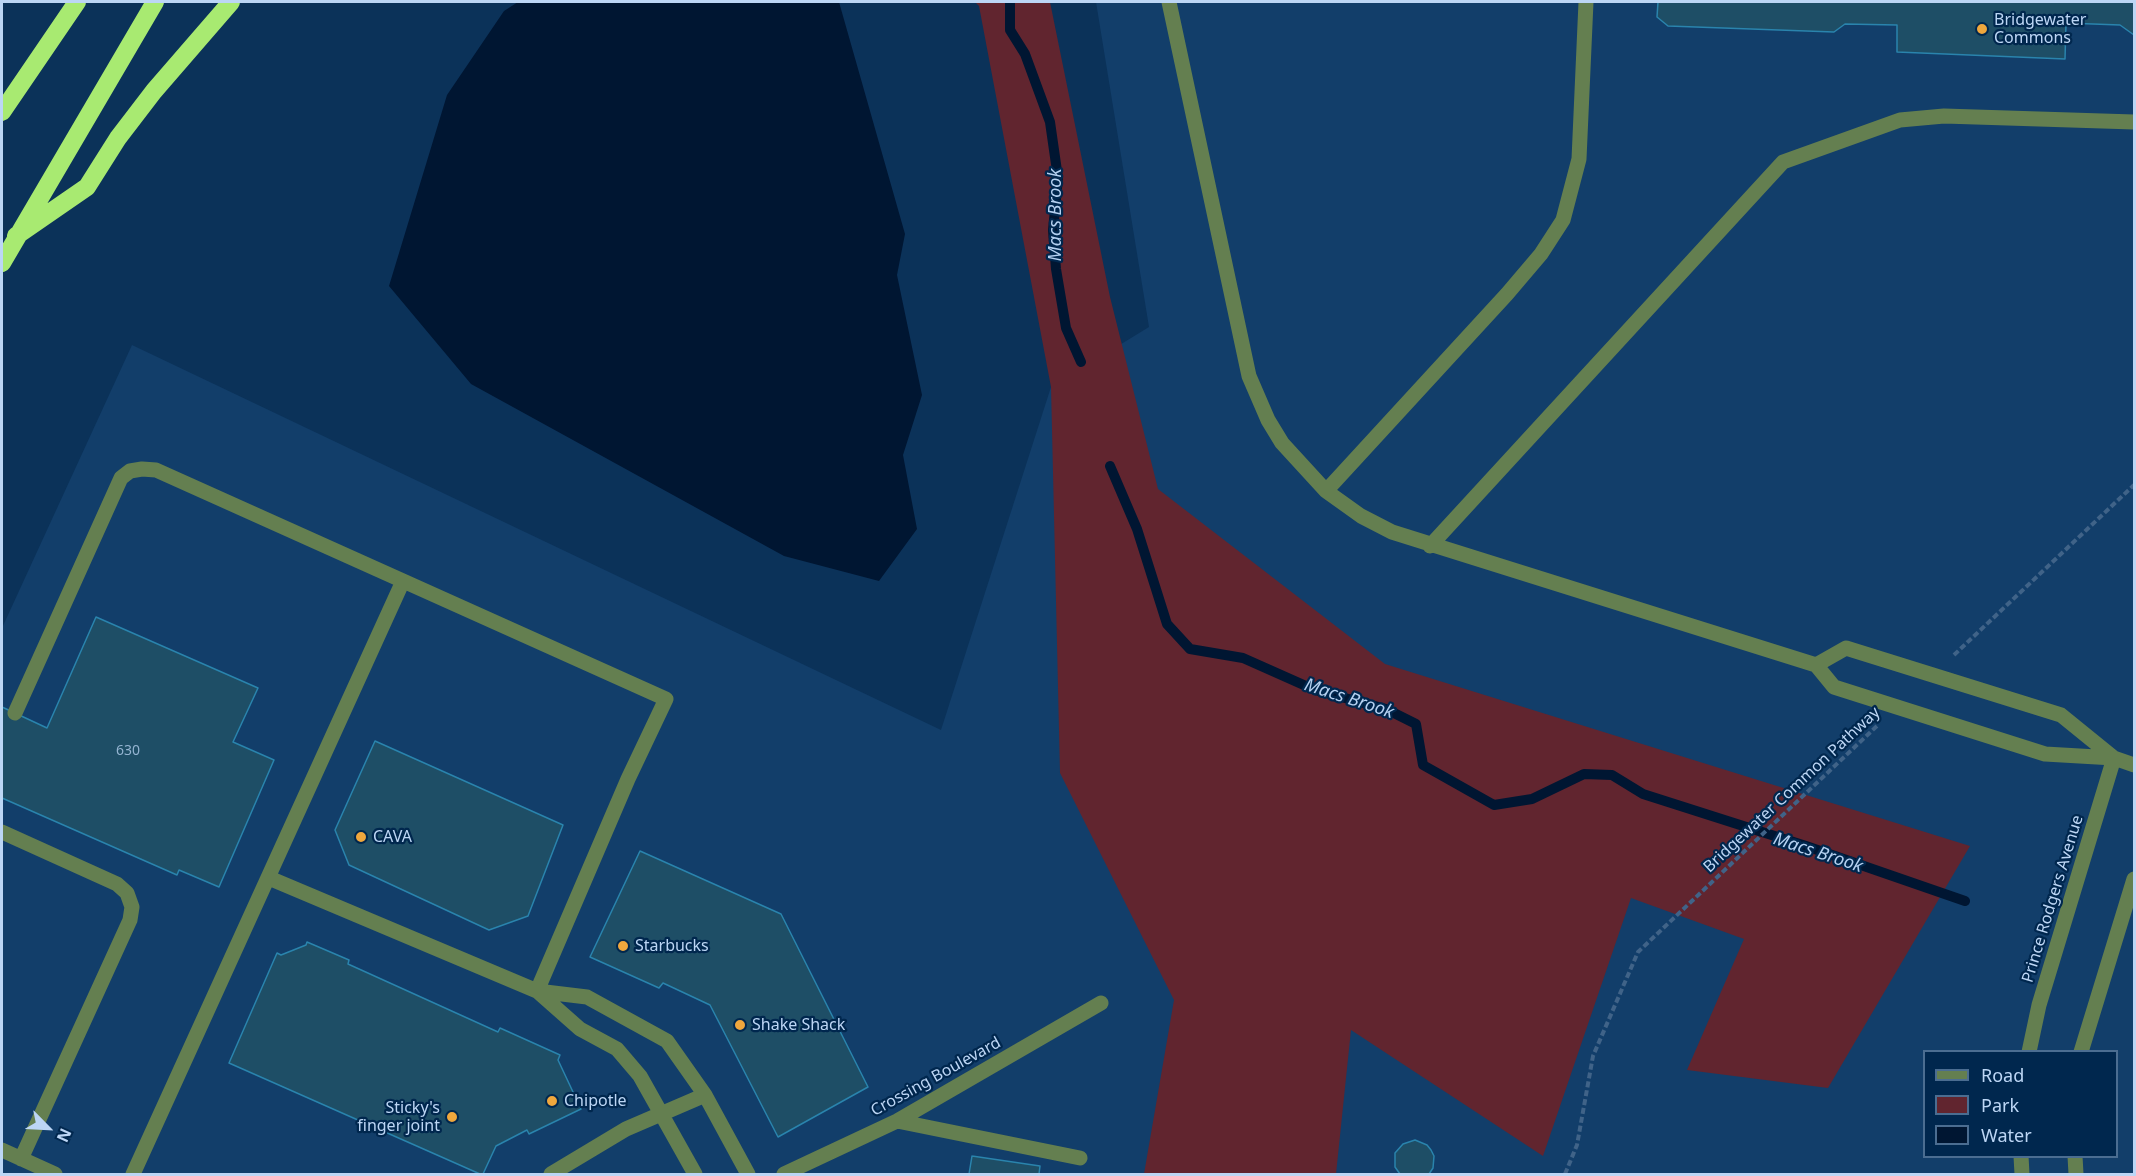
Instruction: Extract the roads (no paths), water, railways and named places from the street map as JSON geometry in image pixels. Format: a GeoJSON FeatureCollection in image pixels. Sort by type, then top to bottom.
{"type":"FeatureCollection","features":[{"type":"Feature","properties":{"kind":"highway"},"geometry":{"type":"LineString","coordinates":[[2,112],[77,2]]}},
{"type":"Feature","properties":{"kind":"highway"},"geometry":{"type":"LineString","coordinates":[[2,263],[156,2]]}},
{"type":"Feature","properties":{"kind":"highway"},"geometry":{"type":"LineString","coordinates":[[16,236],[87,187],[118,138],[154,91],[231,2]]}},
{"type":"Feature","properties":{"kind":"street"},"geometry":{"type":"LineString","coordinates":[[1169,2],[1249,376],[1268,420],[1282,443],[1326,491],[1360,516],[1392,532],[1430,546],[1816,665],[1834,687],[2045,754],[2114,758],[2134,765]]}},
{"type":"Feature","properties":{"kind":"street"},"geometry":{"type":"LineString","coordinates":[[1326,491],[1541,254],[1563,220],[1579,159],[1586,2]]}},
{"type":"Feature","properties":{"kind":"street"},"geometry":{"type":"LineString","coordinates":[[1430,546],[1783,162],[1900,120],[1944,116],[2134,122]]}},
{"type":"Feature","properties":{"kind":"street"},"geometry":{"type":"LineString","coordinates":[[15,713],[121,478],[130,471],[156,470],[666,699],[628,779],[537,991]]}},
{"type":"Feature","properties":{"kind":"street"},"geometry":{"type":"LineString","coordinates":[[133,1174],[403,581]]}},
{"type":"Feature","properties":{"kind":"street"},"geometry":{"type":"LineString","coordinates":[[1816,665],[1846,648],[2061,716],[2114,758]]}},
{"type":"Feature","properties":{"kind":"street","name":"Prince Rodgers Avenue"},"geometry":{"type":"LineString","coordinates":[[2029,1050],[2039,1005],[2114,758]]}},
{"type":"Feature","properties":{"kind":"street"},"geometry":{"type":"LineString","coordinates":[[2,832],[117,884],[127,893],[132,907],[130,920],[21,1159]]}},
{"type":"Feature","properties":{"kind":"street"},"geometry":{"type":"LineString","coordinates":[[268,878],[537,991],[587,997],[667,1041],[705,1095],[748,1174]]}},
{"type":"Feature","properties":{"kind":"street"},"geometry":{"type":"LineString","coordinates":[[2082,1050],[2134,879]]}},
{"type":"Feature","properties":{"kind":"street"},"geometry":{"type":"LineString","coordinates":[[537,991],[580,1029],[617,1049],[640,1076],[663,1113],[695,1174]]}},
{"type":"Feature","properties":{"kind":"street","name":"Crossing Boulevard"},"geometry":{"type":"LineString","coordinates":[[784,1174],[897,1120],[1101,1003]]}},
{"type":"Feature","properties":{"kind":"street"},"geometry":{"type":"LineString","coordinates":[[551,1174],[626,1129],[705,1095]]}},
{"type":"Feature","properties":{"kind":"street"},"geometry":{"type":"LineString","coordinates":[[897,1120],[1080,1158]]}},
{"type":"Feature","properties":{"kind":"street"},"geometry":{"type":"LineString","coordinates":[[2,1150],[55,1174]]}},
{"type":"Feature","properties":{"kind":"street"},"geometry":{"type":"LineString","coordinates":[[2021,1158],[2022,1174]]}},
{"type":"Feature","properties":{"kind":"street"},"geometry":{"type":"LineString","coordinates":[[2075,1158],[2076,1174]]}},
{"type":"Feature","properties":{"kind":"water"},"geometry":{"type":"Polygon","coordinates":[[[518,2],[839,2],[905,234],[897,275],[922,395],[903,455],[917,529],[879,581],[784,556],[471,384],[389,286],[447,95],[504,11],[518,2]]]}},
{"type":"Feature","properties":{"kind":"waterway","name":"Macs Brook"},"geometry":{"type":"LineString","coordinates":[[1010,2],[1010,30],[1025,54],[1050,122],[1058,178],[1053,230],[1056,269],[1066,328],[1081,362]]}},
{"type":"Feature","properties":{"kind":"waterway","name":"Macs Brook"},"geometry":{"type":"LineString","coordinates":[[1110,466],[1137,529],[1167,624],[1190,649],[1243,658],[1315,690],[1386,709],[1416,724],[1423,765],[1494,805],[1532,799],[1584,774],[1612,775],[1643,794],[1806,846],[1965,901]]}},
{"type":"Feature","properties":{"kind":"place","name":"Bridgewater Commons"},"geometry":{"type":"Point","coordinates":[1982,29]}},
{"type":"Feature","properties":{"kind":"place","name":"CAVA"},"geometry":{"type":"Point","coordinates":[361,837]}},
{"type":"Feature","properties":{"kind":"place","name":"Starbucks"},"geometry":{"type":"Point","coordinates":[623,946]}},
{"type":"Feature","properties":{"kind":"place","name":"Shake Shack"},"geometry":{"type":"Point","coordinates":[740,1025]}},
{"type":"Feature","properties":{"kind":"place","name":"Chipotle"},"geometry":{"type":"Point","coordinates":[552,1101]}},
{"type":"Feature","properties":{"kind":"place","name":"Sticky's finger joint"},"geometry":{"type":"Point","coordinates":[452,1117]}}]}
